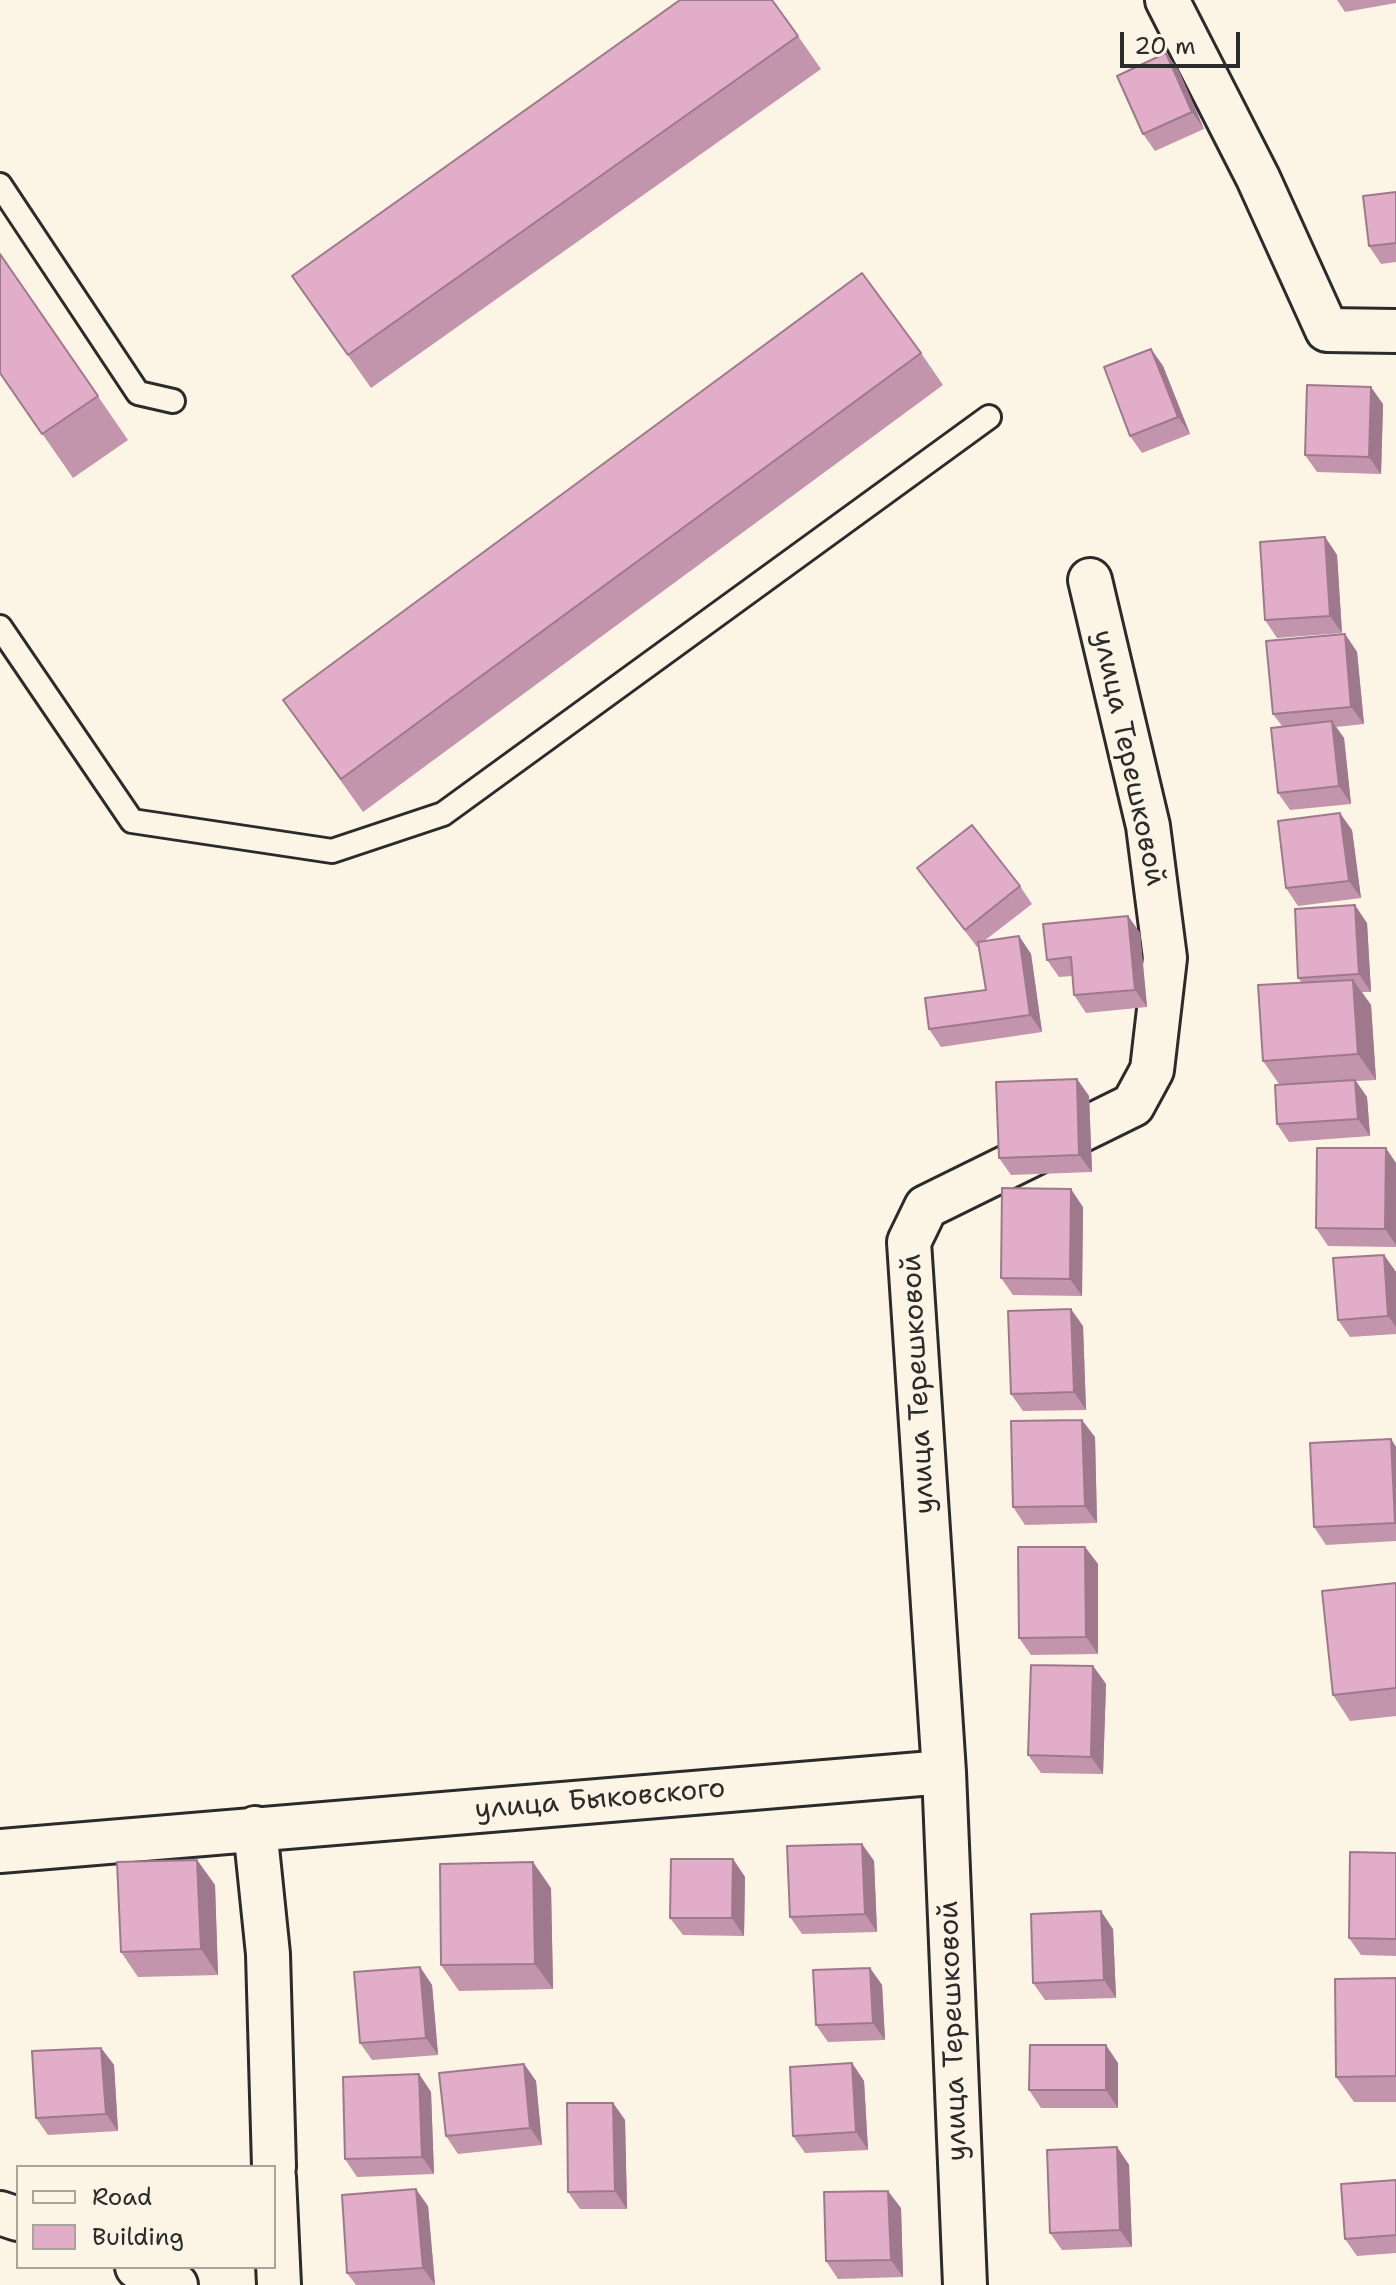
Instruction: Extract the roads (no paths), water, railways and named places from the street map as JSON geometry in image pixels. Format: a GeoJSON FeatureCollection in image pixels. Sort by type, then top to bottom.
{"type":"FeatureCollection","features":[{"type":"Feature","properties":{"kind":"street"},"geometry":{"type":"LineString","coordinates":[[1167,0],[1258,178],[1327,330],[1396,331]]}},
{"type":"Feature","properties":{"kind":"street","name":"улица Терешковой"},"geometry":{"type":"LineString","coordinates":[[965,2285],[944,1772],[909,1242],[926,1207],[1133,1105],[1152,1070],[1165,958],[1148,826],[1090,580]]}},
{"type":"Feature","properties":{"kind":"street","name":"улица Быковского"},"geometry":{"type":"LineString","coordinates":[[0,1851],[944,1772]]}},
{"type":"Feature","properties":{"kind":"street"},"geometry":{"type":"LineString","coordinates":[[255,1828],[269,1967],[274,2165]]}},
{"type":"Feature","properties":{"kind":"street"},"geometry":{"type":"LineString","coordinates":[[276,2220],[279,2285]]}},
{"type":"Feature","properties":{"kind":"street"},"geometry":{"type":"LineString","coordinates":[[141,2269],[176,2285]]}},
{"type":"Feature","properties":{"kind":"lane"},"geometry":{"type":"LineString","coordinates":[[0,185],[138,393],[173,401]]}},
{"type":"Feature","properties":{"kind":"lane"},"geometry":{"type":"LineString","coordinates":[[0,627],[132,821],[332,851],[443,814],[989,417]]}}]}
